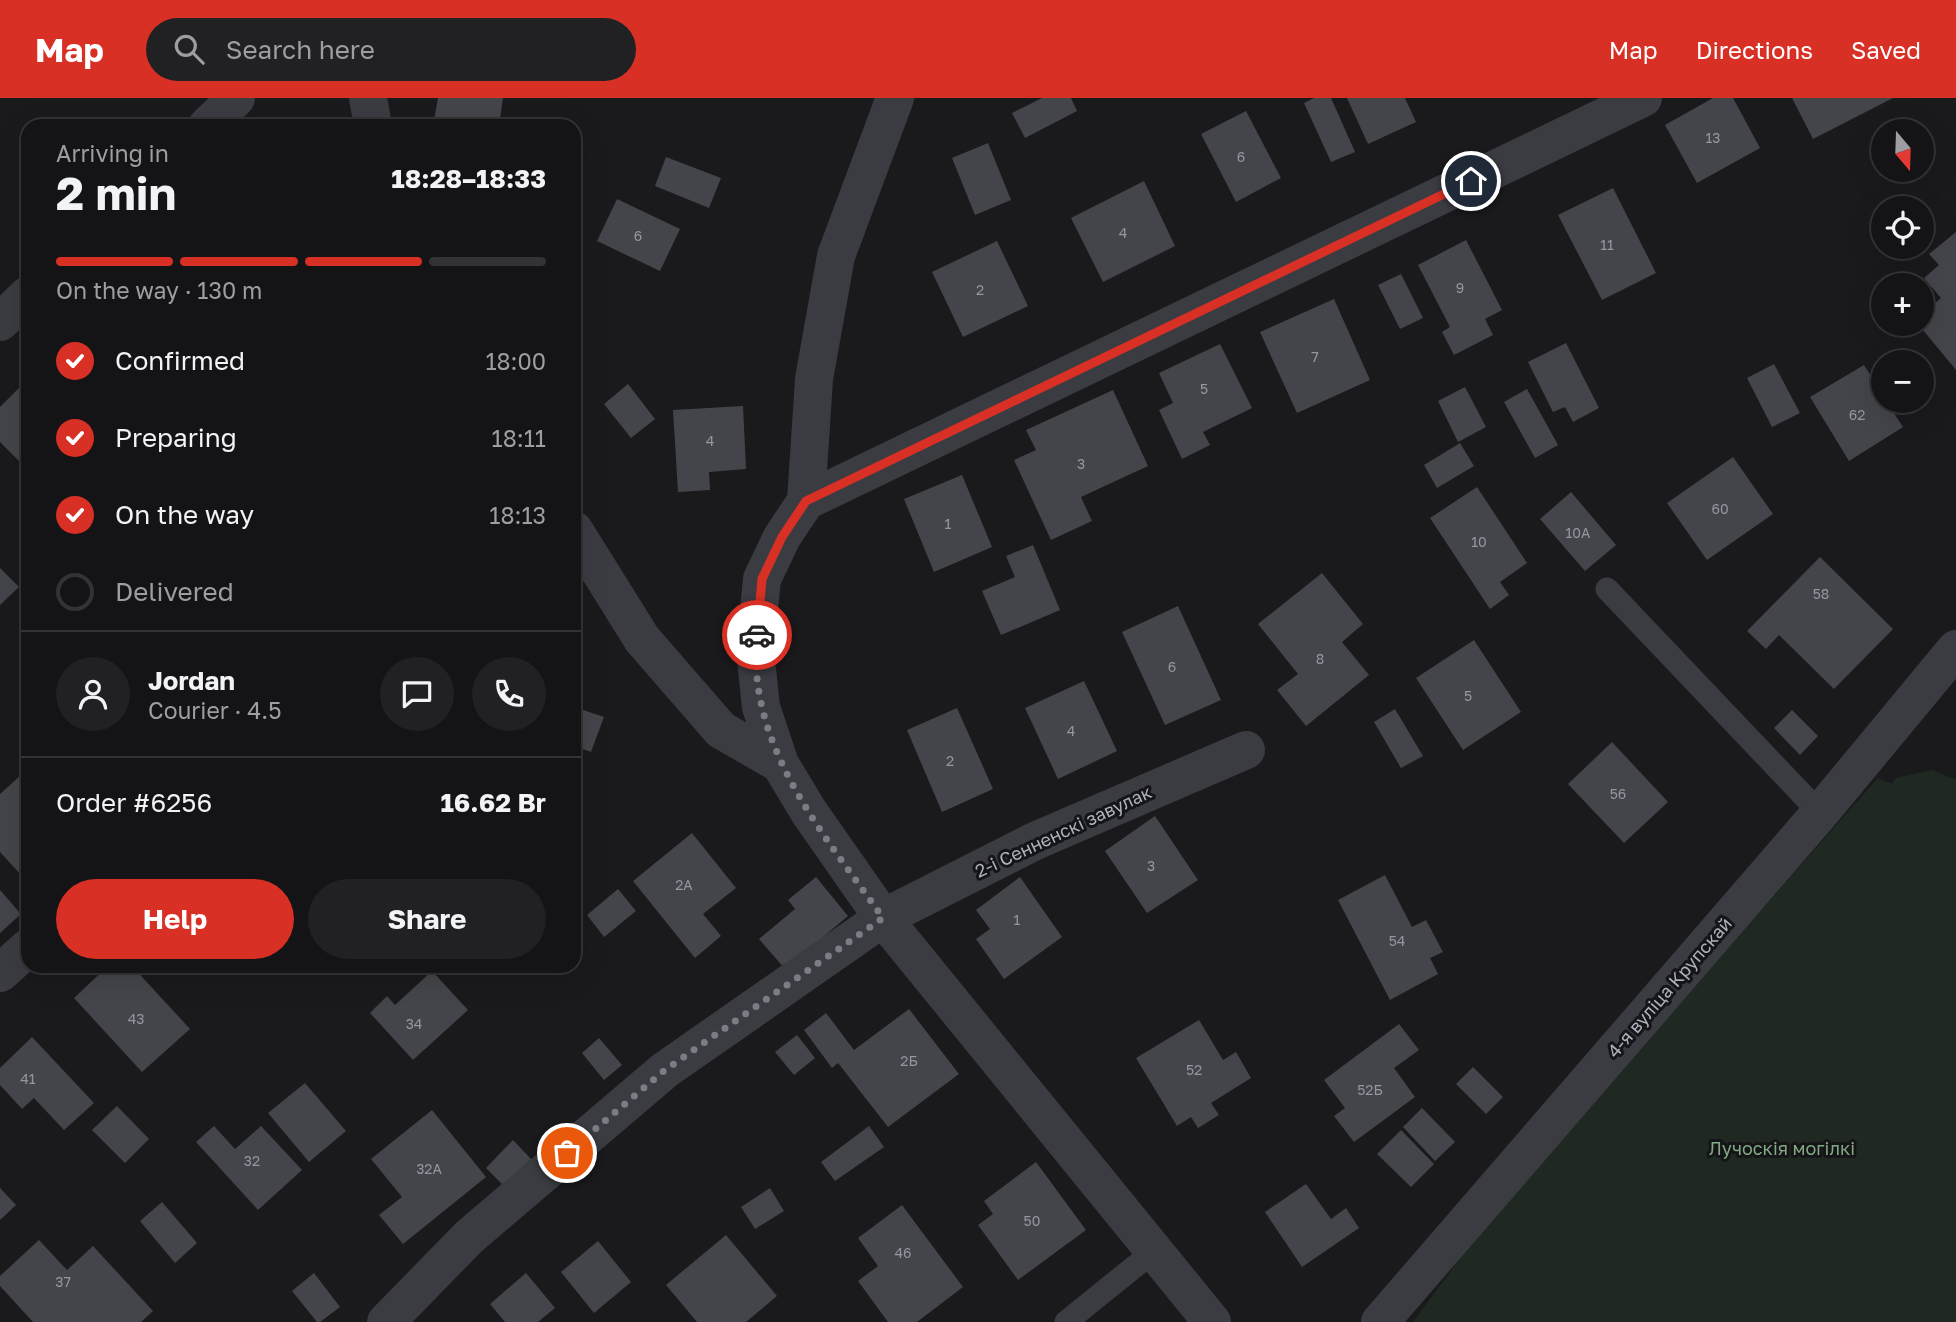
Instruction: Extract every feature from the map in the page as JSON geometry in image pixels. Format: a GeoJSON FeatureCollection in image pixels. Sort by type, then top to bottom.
{"type":"FeatureCollection","features":[{"type":"Feature","properties":{"kind":"street"},"geometry":{"type":"LineString","coordinates":[[214,119],[236,98]]}},
{"type":"Feature","properties":{"kind":"street"},"geometry":{"type":"LineString","coordinates":[[368,98],[372,119]]}},
{"type":"Feature","properties":{"kind":"street"},"geometry":{"type":"LineString","coordinates":[[895,98],[836,256],[814,379],[806,501],[782,537],[762,579],[755,650],[761,707],[780,764],[809,812],[883,918],[1212,1322]]}},
{"type":"Feature","properties":{"kind":"street"},"geometry":{"type":"LineString","coordinates":[[806,501],[1643,98]]}},
{"type":"Feature","properties":{"kind":"street"},"geometry":{"type":"LineString","coordinates":[[0,322],[21,302]]}},
{"type":"Feature","properties":{"kind":"street"},"geometry":{"type":"LineString","coordinates":[[581,541],[642,639],[721,730],[780,764]]}},
{"type":"Feature","properties":{"kind":"street","name":"4-я вуліца Крупскай"},"geometry":{"type":"LineString","coordinates":[[1380,1322],[1820,813],[1956,649]]}},
{"type":"Feature","properties":{"kind":"street","name":"2-і Сенненскі завулак"},"geometry":{"type":"LineString","coordinates":[[386,1322],[469,1237],[665,1070],[883,918],[1035,841],[1246,750]]}},
{"type":"Feature","properties":{"kind":"street"},"geometry":{"type":"LineString","coordinates":[[0,973],[21,954]]}},
{"type":"Feature","properties":{"kind":"lane"},"geometry":{"type":"LineString","coordinates":[[1607,589],[1820,813]]}},
{"type":"Feature","properties":{"kind":"lane"},"geometry":{"type":"LineString","coordinates":[[1066,1322],[1154,1251]]}},
{"type":"Feature","properties":{"kind":"green space","name":"Лучоскія могілкі"},"geometry":{"type":"Polygon","coordinates":[[[1932,770],[1956,780],[1956,1322],[1413,1322],[1498,1207],[1878,778],[1892,784],[1896,778],[1932,770]]]}},
{"type":"Feature","properties":{"kind":"building"},"geometry":{"type":"Polygon","coordinates":[[[438,98],[503,98],[500,119],[434,119],[438,98]]]}},
{"type":"Feature","properties":{"kind":"building"},"geometry":{"type":"Polygon","coordinates":[[[1042,98],[1071,98],[1077,111],[1025,138],[1012,113],[1042,98]]]}},
{"type":"Feature","properties":{"kind":"building"},"geometry":{"type":"Polygon","coordinates":[[[1314,98],[1331,98],[1355,152],[1331,162],[1304,103],[1314,98]]]}},
{"type":"Feature","properties":{"kind":"building"},"geometry":{"type":"Polygon","coordinates":[[[1347,98],[1405,98],[1416,122],[1368,144],[1347,98]]]}},
{"type":"Feature","properties":{"kind":"building"},"geometry":{"type":"Polygon","coordinates":[[[1713,98],[1733,98],[1760,148],[1697,183],[1665,125],[1713,98]]]}},
{"type":"Feature","properties":{"kind":"building"},"geometry":{"type":"Polygon","coordinates":[[[1792,98],[1893,98],[1813,139],[1792,98]]]}},
{"type":"Feature","properties":{"kind":"building"},"geometry":{"type":"Polygon","coordinates":[[[1246,111],[1281,178],[1236,202],[1201,134],[1246,111]]]}},
{"type":"Feature","properties":{"kind":"building"},"geometry":{"type":"Polygon","coordinates":[[[988,143],[1011,200],[975,215],[952,158],[988,143]]]}},
{"type":"Feature","properties":{"kind":"building"},"geometry":{"type":"Polygon","coordinates":[[[666,157],[721,178],[709,208],[655,186],[666,157]]]}},
{"type":"Feature","properties":{"kind":"building"},"geometry":{"type":"Polygon","coordinates":[[[1144,181],[1175,246],[1103,282],[1071,218],[1144,181]]]}},
{"type":"Feature","properties":{"kind":"building"},"geometry":{"type":"Polygon","coordinates":[[[1613,188],[1656,273],[1602,300],[1558,215],[1613,188]]]}},
{"type":"Feature","properties":{"kind":"building"},"geometry":{"type":"Polygon","coordinates":[[[617,199],[680,229],[660,271],[597,241],[617,199]]]}},
{"type":"Feature","properties":{"kind":"building"},"geometry":{"type":"Polygon","coordinates":[[[1956,232],[1956,370],[1928,336],[1934,336],[1934,304],[1941,298],[1934,290],[1934,273],[1930,273],[1939,265],[1934,259],[1934,250],[1956,232]]]}},
{"type":"Feature","properties":{"kind":"building"},"geometry":{"type":"Polygon","coordinates":[[[1466,240],[1502,310],[1485,319],[1493,335],[1454,355],[1442,332],[1450,327],[1418,265],[1466,240]]]}},
{"type":"Feature","properties":{"kind":"building"},"geometry":{"type":"Polygon","coordinates":[[[997,241],[1028,306],[963,337],[932,272],[997,241]]]}},
{"type":"Feature","properties":{"kind":"building"},"geometry":{"type":"Polygon","coordinates":[[[1401,274],[1423,318],[1400,329],[1378,285],[1401,274]]]}},
{"type":"Feature","properties":{"kind":"building"},"geometry":{"type":"Polygon","coordinates":[[[1334,299],[1370,380],[1297,413],[1260,332],[1334,299]]]}},
{"type":"Feature","properties":{"kind":"building"},"geometry":{"type":"Polygon","coordinates":[[[1566,343],[1599,408],[1573,422],[1565,407],[1553,412],[1528,362],[1566,343]]]}},
{"type":"Feature","properties":{"kind":"building"},"geometry":{"type":"Polygon","coordinates":[[[1220,344],[1252,408],[1203,432],[1210,445],[1182,459],[1159,410],[1173,403],[1159,373],[1220,344]]]}},
{"type":"Feature","properties":{"kind":"building"},"geometry":{"type":"Polygon","coordinates":[[[1774,364],[1800,413],[1772,427],[1747,378],[1774,364]]]}},
{"type":"Feature","properties":{"kind":"building"},"geometry":{"type":"Polygon","coordinates":[[[1864,365],[1871,376],[1871,413],[1894,413],[1903,427],[1849,461],[1810,397],[1864,365]]]}},
{"type":"Feature","properties":{"kind":"building"},"geometry":{"type":"Polygon","coordinates":[[[628,384],[655,419],[631,438],[604,404],[628,384]]]}},
{"type":"Feature","properties":{"kind":"building"},"geometry":{"type":"Polygon","coordinates":[[[21,386],[21,463],[0,442],[0,407],[21,386]]]}},
{"type":"Feature","properties":{"kind":"building"},"geometry":{"type":"Polygon","coordinates":[[[1465,387],[1486,427],[1458,442],[1438,401],[1465,387]]]}},
{"type":"Feature","properties":{"kind":"building"},"geometry":{"type":"Polygon","coordinates":[[[1527,389],[1558,445],[1535,458],[1504,402],[1527,389]]]}},
{"type":"Feature","properties":{"kind":"building"},"geometry":{"type":"Polygon","coordinates":[[[1113,390],[1148,466],[1081,497],[1092,521],[1051,540],[1014,460],[1036,450],[1026,430],[1113,390]]]}},
{"type":"Feature","properties":{"kind":"building"},"geometry":{"type":"Polygon","coordinates":[[[743,406],[746,469],[709,472],[710,490],[678,492],[673,410],[743,406]]]}},
{"type":"Feature","properties":{"kind":"building"},"geometry":{"type":"Polygon","coordinates":[[[1460,443],[1474,466],[1437,488],[1424,465],[1460,443]]]}},
{"type":"Feature","properties":{"kind":"building"},"geometry":{"type":"Polygon","coordinates":[[[1733,457],[1773,514],[1707,560],[1667,503],[1733,457]]]}},
{"type":"Feature","properties":{"kind":"building"},"geometry":{"type":"Polygon","coordinates":[[[962,475],[992,547],[934,572],[904,499],[962,475]]]}},
{"type":"Feature","properties":{"kind":"building"},"geometry":{"type":"Polygon","coordinates":[[[1477,487],[1527,563],[1500,582],[1509,595],[1490,609],[1430,518],[1477,487]]]}},
{"type":"Feature","properties":{"kind":"building"},"geometry":{"type":"Polygon","coordinates":[[[1571,492],[1616,545],[1585,571],[1540,519],[1571,492]]]}},
{"type":"Feature","properties":{"kind":"building"},"geometry":{"type":"Polygon","coordinates":[[[1033,545],[1060,610],[1001,635],[982,591],[1015,577],[1006,556],[1033,545]]]}},
{"type":"Feature","properties":{"kind":"building"},"geometry":{"type":"Polygon","coordinates":[[[1820,557],[1893,629],[1834,689],[1779,635],[1766,649],[1747,631],[1820,557]]]}},
{"type":"Feature","properties":{"kind":"building"},"geometry":{"type":"Polygon","coordinates":[[[0,568],[19,587],[0,605],[0,568]]]}},
{"type":"Feature","properties":{"kind":"building"},"geometry":{"type":"Polygon","coordinates":[[[1322,573],[1363,624],[1342,642],[1369,675],[1306,726],[1277,690],[1298,674],[1258,624],[1322,573]]]}},
{"type":"Feature","properties":{"kind":"building"},"geometry":{"type":"Polygon","coordinates":[[[1178,606],[1221,700],[1165,725],[1122,632],[1178,606]]]}},
{"type":"Feature","properties":{"kind":"building"},"geometry":{"type":"Polygon","coordinates":[[[1474,640],[1521,712],[1463,750],[1416,678],[1474,640]]]}},
{"type":"Feature","properties":{"kind":"building"},"geometry":{"type":"Polygon","coordinates":[[[1084,681],[1117,751],[1058,779],[1025,708],[1084,681]]]}},
{"type":"Feature","properties":{"kind":"building"},"geometry":{"type":"Polygon","coordinates":[[[957,708],[993,789],[942,812],[907,730],[957,708]]]}},
{"type":"Feature","properties":{"kind":"building"},"geometry":{"type":"Polygon","coordinates":[[[581,709],[604,717],[591,752],[581,748],[581,709]]]}},
{"type":"Feature","properties":{"kind":"building"},"geometry":{"type":"Polygon","coordinates":[[[1395,709],[1423,756],[1401,768],[1374,722],[1395,709]]]}},
{"type":"Feature","properties":{"kind":"building"},"geometry":{"type":"Polygon","coordinates":[[[1792,710],[1818,736],[1800,755],[1774,728],[1792,710]]]}},
{"type":"Feature","properties":{"kind":"building"},"geometry":{"type":"Polygon","coordinates":[[[1612,742],[1668,802],[1624,843],[1568,784],[1612,742]]]}},
{"type":"Feature","properties":{"kind":"building"},"geometry":{"type":"Polygon","coordinates":[[[21,777],[21,875],[0,852],[0,794],[21,777]]]}},
{"type":"Feature","properties":{"kind":"building"},"geometry":{"type":"Polygon","coordinates":[[[1155,816],[1198,880],[1147,913],[1105,851],[1155,816]]]}},
{"type":"Feature","properties":{"kind":"building"},"geometry":{"type":"Polygon","coordinates":[[[692,833],[736,888],[703,914],[721,936],[695,958],[633,881],[692,833]]]}},
{"type":"Feature","properties":{"kind":"building"},"geometry":{"type":"Polygon","coordinates":[[[1385,875],[1412,927],[1426,920],[1443,952],[1430,958],[1438,974],[1390,1000],[1338,900],[1385,875]]]}},
{"type":"Feature","properties":{"kind":"building"},"geometry":{"type":"Polygon","coordinates":[[[816,877],[848,916],[785,969],[759,939],[795,909],[788,900],[816,877]]]}},
{"type":"Feature","properties":{"kind":"building"},"geometry":{"type":"Polygon","coordinates":[[[1020,877],[1062,937],[1004,979],[976,939],[990,929],[976,910],[1020,877]]]}},
{"type":"Feature","properties":{"kind":"building"},"geometry":{"type":"Polygon","coordinates":[[[618,889],[636,911],[604,937],[587,915],[618,889]]]}},
{"type":"Feature","properties":{"kind":"building"},"geometry":{"type":"Polygon","coordinates":[[[0,890],[21,914],[0,933],[0,890]]]}},
{"type":"Feature","properties":{"kind":"building"},"geometry":{"type":"Polygon","coordinates":[[[101,973],[138,973],[190,1029],[142,1072],[74,998],[101,973]]]}},
{"type":"Feature","properties":{"kind":"building"},"geometry":{"type":"Polygon","coordinates":[[[430,973],[434,973],[468,1010],[413,1060],[370,1013],[387,996],[395,1005],[430,973]]]}},
{"type":"Feature","properties":{"kind":"building"},"geometry":{"type":"Polygon","coordinates":[[[909,1009],[959,1074],[888,1127],[838,1063],[832,1068],[804,1030],[826,1013],[854,1050],[909,1009]]]}},
{"type":"Feature","properties":{"kind":"building"},"geometry":{"type":"Polygon","coordinates":[[[1199,1020],[1223,1060],[1236,1052],[1251,1078],[1211,1103],[1219,1115],[1198,1128],[1191,1117],[1177,1126],[1136,1058],[1199,1020]]]}},
{"type":"Feature","properties":{"kind":"building"},"geometry":{"type":"Polygon","coordinates":[[[1399,1024],[1419,1050],[1394,1068],[1415,1097],[1354,1142],[1334,1116],[1345,1108],[1324,1080],[1399,1024]]]}},
{"type":"Feature","properties":{"kind":"building"},"geometry":{"type":"Polygon","coordinates":[[[797,1035],[815,1058],[794,1075],[775,1052],[797,1035]]]}},
{"type":"Feature","properties":{"kind":"building"},"geometry":{"type":"Polygon","coordinates":[[[32,1037],[94,1103],[64,1130],[34,1098],[22,1109],[0,1085],[0,1068],[32,1037]]]}},
{"type":"Feature","properties":{"kind":"building"},"geometry":{"type":"Polygon","coordinates":[[[599,1038],[622,1065],[604,1080],[582,1053],[599,1038]]]}},
{"type":"Feature","properties":{"kind":"building"},"geometry":{"type":"Polygon","coordinates":[[[1473,1067],[1503,1097],[1486,1114],[1456,1084],[1473,1067]]]}},
{"type":"Feature","properties":{"kind":"building"},"geometry":{"type":"Polygon","coordinates":[[[305,1083],[346,1131],[309,1162],[268,1113],[305,1083]]]}},
{"type":"Feature","properties":{"kind":"building"},"geometry":{"type":"Polygon","coordinates":[[[117,1106],[149,1139],[125,1163],[92,1130],[117,1106]]]}},
{"type":"Feature","properties":{"kind":"building"},"geometry":{"type":"Polygon","coordinates":[[[1422,1108],[1455,1142],[1435,1161],[1403,1127],[1422,1108]]]}},
{"type":"Feature","properties":{"kind":"building"},"geometry":{"type":"Polygon","coordinates":[[[432,1110],[486,1177],[403,1244],[379,1215],[402,1197],[371,1159],[432,1110]]]}},
{"type":"Feature","properties":{"kind":"building"},"geometry":{"type":"Polygon","coordinates":[[[214,1126],[235,1149],[261,1126],[302,1170],[258,1210],[196,1142],[214,1126]]]}},
{"type":"Feature","properties":{"kind":"building"},"geometry":{"type":"Polygon","coordinates":[[[869,1126],[884,1147],[835,1181],[821,1162],[869,1126]]]}},
{"type":"Feature","properties":{"kind":"building"},"geometry":{"type":"Polygon","coordinates":[[[1401,1130],[1434,1164],[1411,1187],[1377,1154],[1401,1130]]]}},
{"type":"Feature","properties":{"kind":"building"},"geometry":{"type":"Polygon","coordinates":[[[513,1140],[531,1159],[503,1185],[486,1168],[513,1140]]]}},
{"type":"Feature","properties":{"kind":"building"},"geometry":{"type":"Polygon","coordinates":[[[1036,1162],[1086,1230],[1018,1280],[978,1225],[993,1214],[984,1201],[1036,1162]]]}},
{"type":"Feature","properties":{"kind":"building"},"geometry":{"type":"Polygon","coordinates":[[[1306,1184],[1331,1219],[1346,1208],[1359,1228],[1302,1267],[1265,1212],[1306,1184]]]}},
{"type":"Feature","properties":{"kind":"building"},"geometry":{"type":"Polygon","coordinates":[[[0,1188],[16,1205],[0,1220],[0,1188]]]}},
{"type":"Feature","properties":{"kind":"building"},"geometry":{"type":"Polygon","coordinates":[[[770,1188],[784,1211],[755,1229],[741,1207],[770,1188]]]}},
{"type":"Feature","properties":{"kind":"building"},"geometry":{"type":"Polygon","coordinates":[[[162,1202],[197,1243],[175,1263],[140,1221],[162,1202]]]}},
{"type":"Feature","properties":{"kind":"building"},"geometry":{"type":"Polygon","coordinates":[[[902,1205],[963,1287],[917,1322],[888,1322],[858,1281],[878,1266],[858,1238],[902,1205]]]}},
{"type":"Feature","properties":{"kind":"building"},"geometry":{"type":"Polygon","coordinates":[[[726,1235],[777,1296],[746,1322],[697,1322],[666,1285],[726,1235]]]}},
{"type":"Feature","properties":{"kind":"building"},"geometry":{"type":"Polygon","coordinates":[[[39,1240],[67,1270],[93,1246],[153,1311],[141,1322],[33,1322],[0,1286],[0,1276],[39,1240]]]}},
{"type":"Feature","properties":{"kind":"building"},"geometry":{"type":"Polygon","coordinates":[[[598,1241],[631,1282],[594,1313],[561,1272],[598,1241]]]}},
{"type":"Feature","properties":{"kind":"building"},"geometry":{"type":"Polygon","coordinates":[[[314,1273],[340,1307],[320,1322],[317,1322],[292,1291],[314,1273]]]}},
{"type":"Feature","properties":{"kind":"building"},"geometry":{"type":"Polygon","coordinates":[[[526,1273],[555,1308],[538,1322],[505,1322],[490,1304],[526,1273]]]}},
{"type":"Feature","properties":{"kind":"way so far"},"geometry":{"type":"LineString","coordinates":[[567,1153],[665,1070],[883,918],[809,812],[780,764],[761,707],[755,650],[757,635]]}},
{"type":"Feature","properties":{"kind":"route"},"geometry":{"type":"LineString","coordinates":[[757,635],[762,579],[782,537],[806,501],[1471,181]]}}]}
